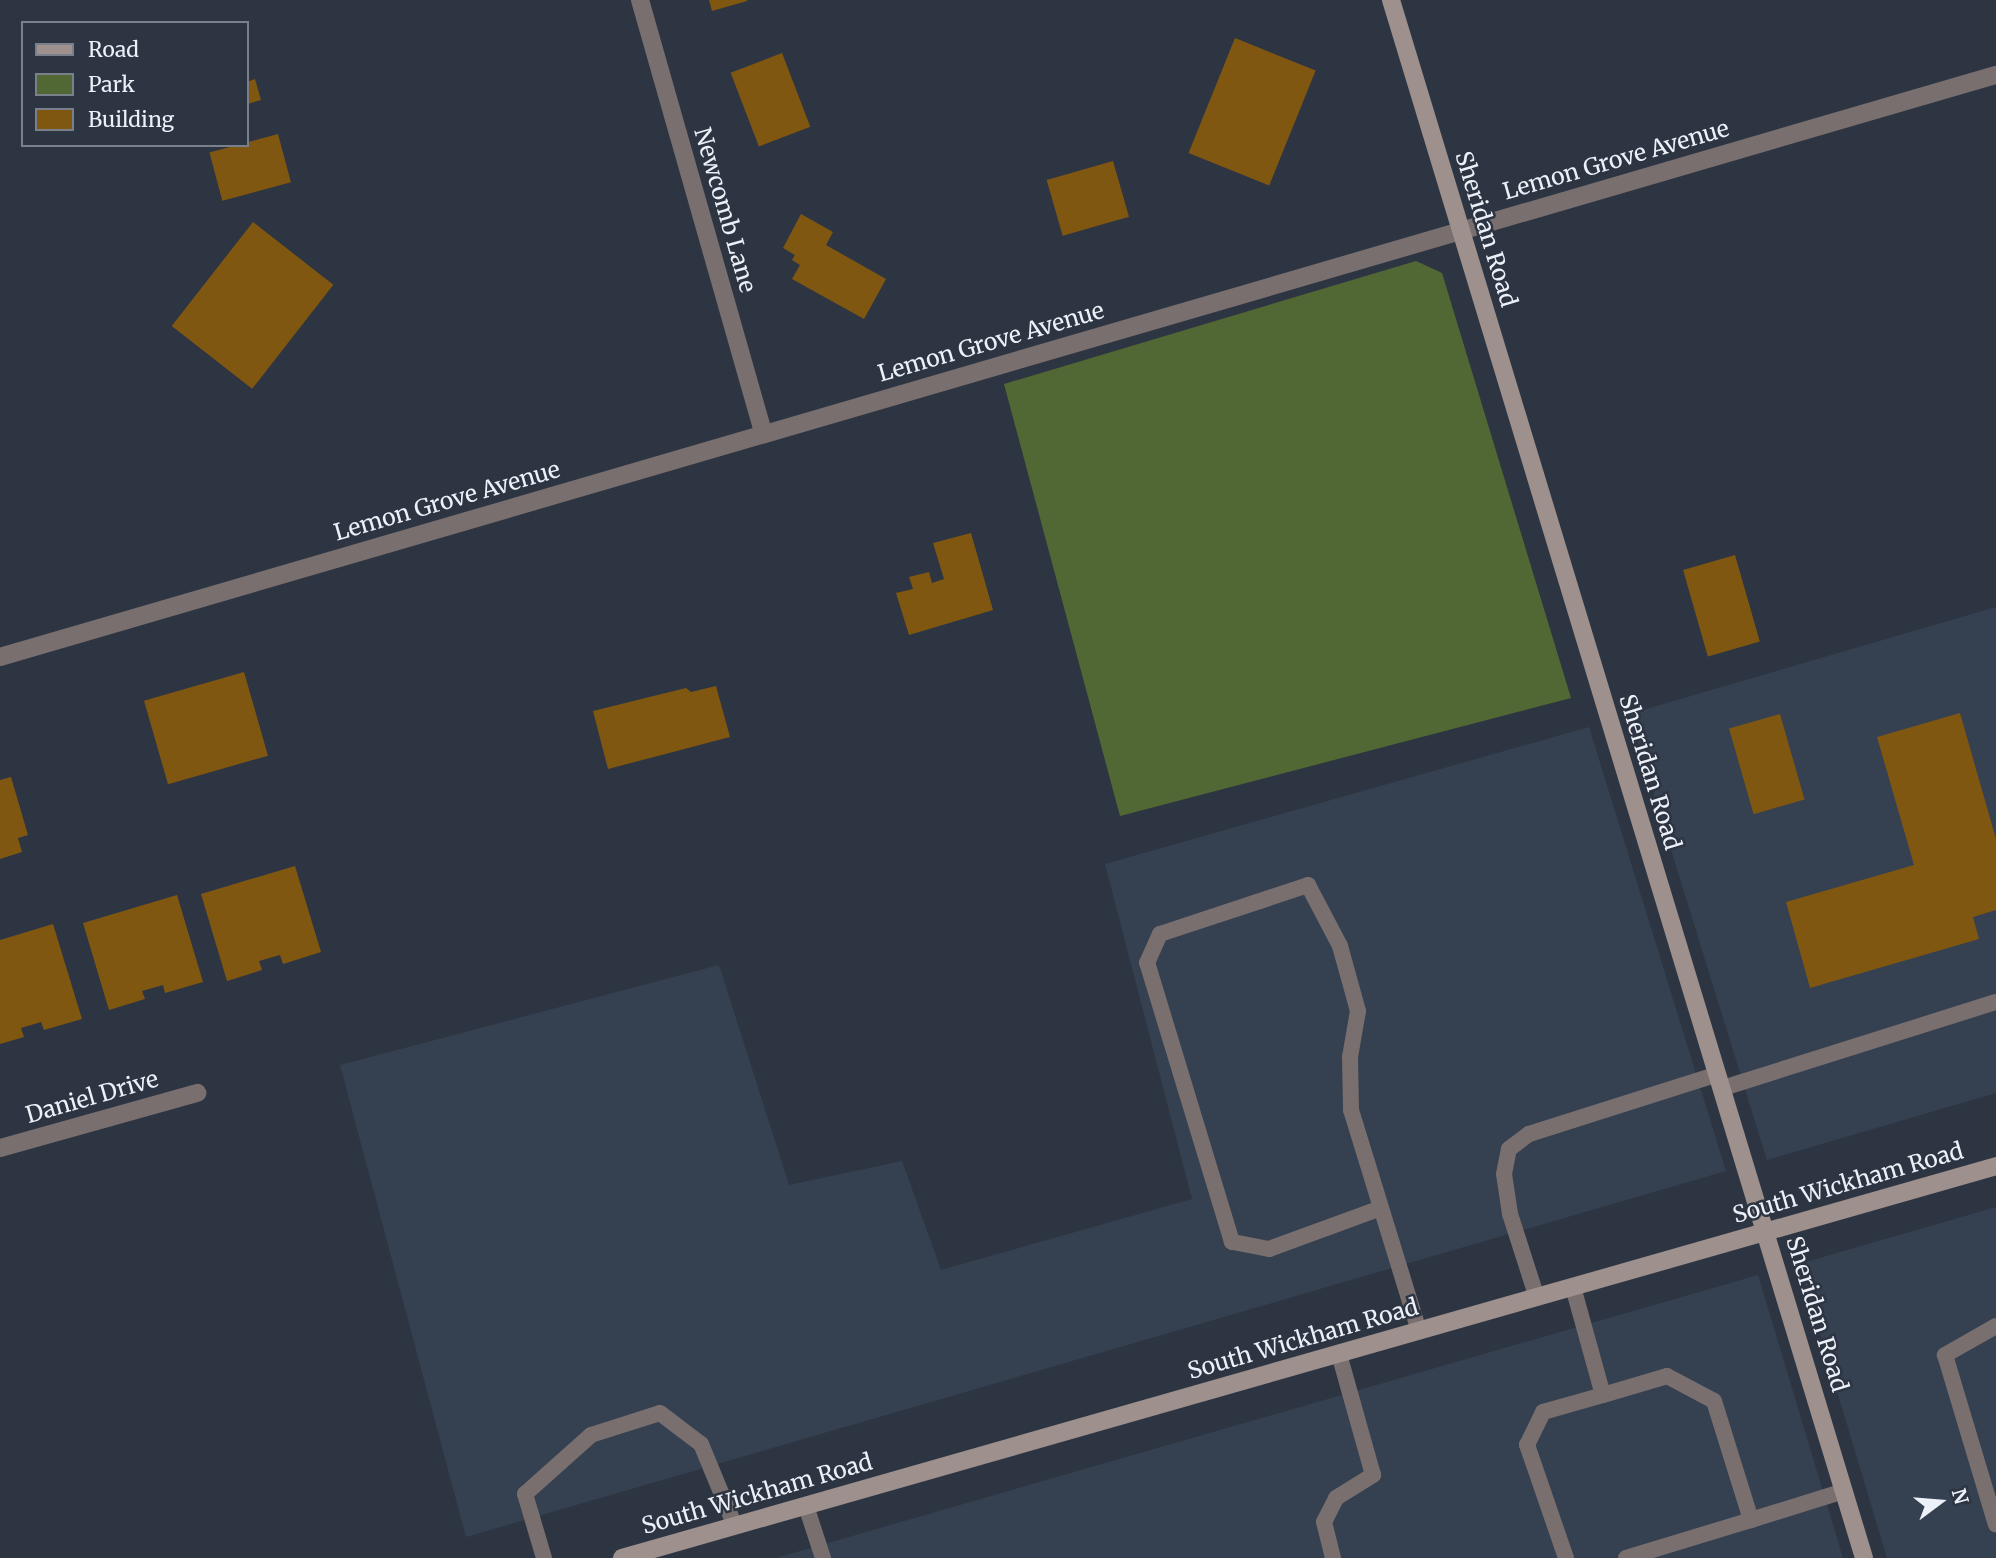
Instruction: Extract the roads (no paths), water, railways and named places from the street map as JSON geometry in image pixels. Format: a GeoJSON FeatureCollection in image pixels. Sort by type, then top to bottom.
{"type":"FeatureCollection","features":[{"type":"Feature","properties":{"kind":"street","name":"Newcomb Lane"},"geometry":{"type":"LineString","coordinates":[[640,0],[764,434]]}},
{"type":"Feature","properties":{"kind":"street","name":"Sheridan Road"},"geometry":{"type":"LineString","coordinates":[[1391,0],[1864,1558]]}},
{"type":"Feature","properties":{"kind":"street","name":"Lemon Grove Avenue"},"geometry":{"type":"LineString","coordinates":[[0,657],[1996,75]]}},
{"type":"Feature","properties":{"kind":"street","name":"Daniel Drive"},"geometry":{"type":"LineString","coordinates":[[0,1149],[197,1093]]}},
{"type":"Feature","properties":{"kind":"street","name":"South Wickham Road"},"geometry":{"type":"LineString","coordinates":[[622,1558],[650,1554],[735,1526],[1996,1166]]}},
{"type":"Feature","properties":{"kind":"lane"},"geometry":{"type":"LineString","coordinates":[[1381,1208],[1269,1249],[1232,1241],[1147,963],[1160,933],[1308,885],[1339,946],[1357,1011],[1350,1057],[1351,1110],[1419,1331]]}},
{"type":"Feature","properties":{"kind":"lane"},"geometry":{"type":"LineString","coordinates":[[1536,1298],[1510,1214],[1504,1174],[1509,1149],[1529,1135],[1996,1002]]}},
{"type":"Feature","properties":{"kind":"lane"},"geometry":{"type":"LineString","coordinates":[[1573,1287],[1603,1395]]}},
{"type":"Feature","properties":{"kind":"lane"},"geometry":{"type":"LineString","coordinates":[[1996,1326],[1945,1355],[1996,1525]]}},
{"type":"Feature","properties":{"kind":"lane"},"geometry":{"type":"LineString","coordinates":[[1333,1558],[1324,1522],[1336,1498],[1373,1475],[1339,1354]]}},
{"type":"Feature","properties":{"kind":"lane"},"geometry":{"type":"LineString","coordinates":[[1566,1558],[1527,1445],[1543,1412],[1667,1376],[1714,1401],[1751,1520]]}},
{"type":"Feature","properties":{"kind":"lane"},"geometry":{"type":"LineString","coordinates":[[544,1558],[525,1494],[591,1435],[660,1413],[701,1444],[735,1526]]}},
{"type":"Feature","properties":{"kind":"lane"},"geometry":{"type":"LineString","coordinates":[[1626,1558],[1844,1491]]}},
{"type":"Feature","properties":{"kind":"lane"},"geometry":{"type":"LineString","coordinates":[[806,1506],[823,1558]]}}]}
